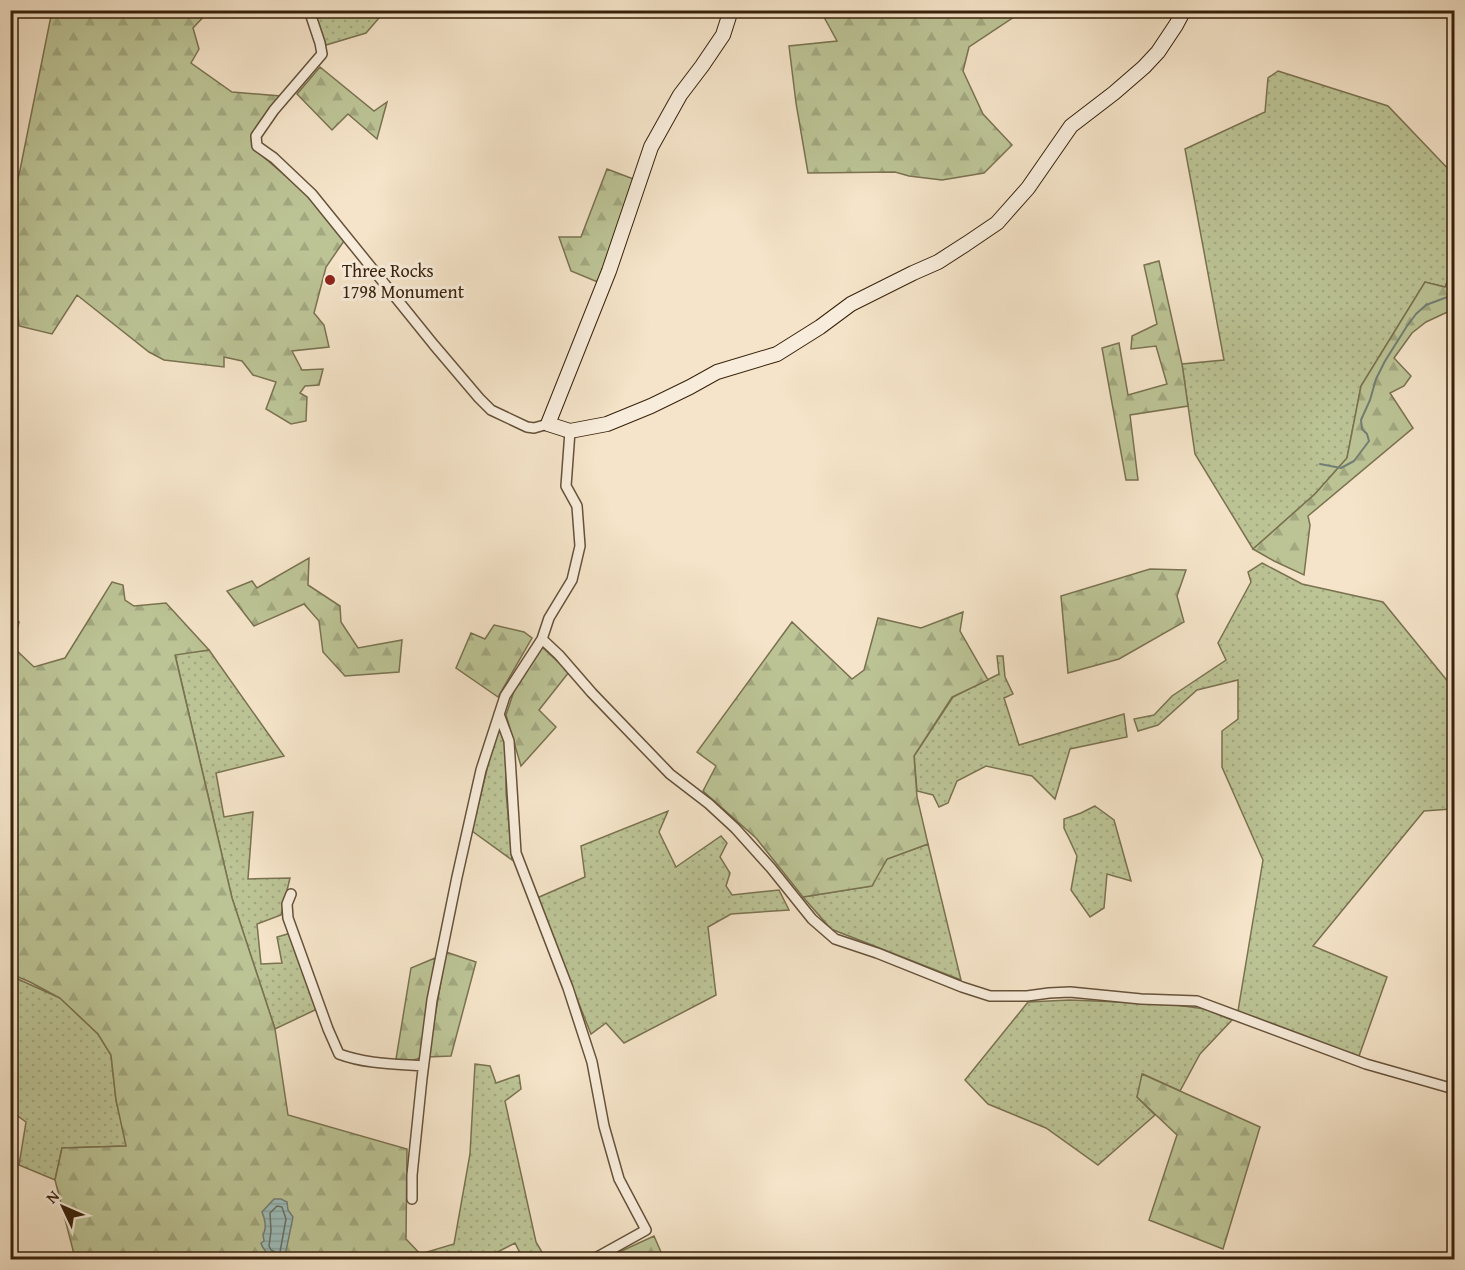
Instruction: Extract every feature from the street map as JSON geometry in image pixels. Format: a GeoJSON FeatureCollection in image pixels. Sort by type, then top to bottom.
{"type":"FeatureCollection","features":[{"type":"Feature","properties":{"kind":"street"},"geometry":{"type":"LineString","coordinates":[[309,10],[322,54],[274,110],[256,136],[257,146],[312,194],[434,345],[491,410],[527,427],[534,428],[548,424],[570,431],[607,424],[651,406],[717,372],[777,354],[851,304],[938,262],[997,223],[1028,188],[1071,126],[1144,67],[1158,52],[1184,10]]}},
{"type":"Feature","properties":{"kind":"street"},"geometry":{"type":"LineString","coordinates":[[548,424],[609,271],[651,147],[680,95],[723,35],[731,10]]}},
{"type":"Feature","properties":{"kind":"street"},"geometry":{"type":"LineString","coordinates":[[412,1199],[412,1175],[432,1000],[481,770],[505,696],[542,639],[549,618],[572,580],[580,546],[577,506],[566,486],[570,431]]}},
{"type":"Feature","properties":{"kind":"street"},"geometry":{"type":"LineString","coordinates":[[542,639],[670,774],[709,804],[735,828],[812,919],[834,939],[990,996],[1027,996],[1070,992],[1141,999],[1197,1001],[1362,1063],[1455,1089]]}},
{"type":"Feature","properties":{"kind":"street"},"geometry":{"type":"LineString","coordinates":[[499,714],[509,741],[516,853],[568,988],[592,1062],[604,1126],[619,1179],[646,1230],[592,1260]]}},
{"type":"Feature","properties":{"kind":"street"},"geometry":{"type":"LineString","coordinates":[[291,894],[287,904],[288,918],[339,1054],[354,1060],[423,1066]]}},
{"type":"Feature","properties":{"kind":"green space"},"geometry":{"type":"Polygon","coordinates":[[[314,10],[385,11],[366,33],[326,45],[314,10]]]}},
{"type":"Feature","properties":{"kind":"green space"},"geometry":{"type":"Polygon","coordinates":[[[52,11],[209,11],[193,28],[199,49],[191,63],[232,92],[280,96],[251,136],[252,147],[309,196],[344,241],[326,267],[314,313],[324,325],[329,347],[292,351],[302,370],[323,369],[319,385],[305,386],[300,393],[307,397],[306,421],[291,424],[266,409],[276,382],[253,375],[242,361],[224,357],[224,367],[164,360],[149,352],[77,295],[52,334],[19,326],[15,279],[11,274],[11,206],[52,11]]]}},
{"type":"Feature","properties":{"kind":"green space"},"geometry":{"type":"Polygon","coordinates":[[[828,11],[1023,11],[969,47],[963,71],[983,114],[1012,145],[984,173],[942,180],[895,172],[808,173],[789,46],[837,41],[824,17],[828,11]]]}},
{"type":"Feature","properties":{"kind":"green space"},"geometry":{"type":"Polygon","coordinates":[[[320,67],[374,111],[387,102],[377,139],[348,114],[332,130],[297,94],[320,67]]]}},
{"type":"Feature","properties":{"kind":"green space"},"geometry":{"type":"Polygon","coordinates":[[[1278,71],[1388,106],[1454,175],[1454,266],[1445,287],[1425,282],[1361,386],[1347,458],[1315,494],[1253,549],[1195,454],[1182,364],[1224,360],[1185,149],[1265,112],[1268,78],[1278,71]]]}},
{"type":"Feature","properties":{"kind":"green space"},"geometry":{"type":"Polygon","coordinates":[[[607,169],[636,180],[600,283],[571,271],[559,237],[581,237],[607,169]]]}},
{"type":"Feature","properties":{"kind":"green space"},"geometry":{"type":"Polygon","coordinates":[[[1159,261],[1182,364],[1188,406],[1130,415],[1138,480],[1126,480],[1102,348],[1119,343],[1128,395],[1167,384],[1156,346],[1131,349],[1132,336],[1157,324],[1144,265],[1159,261]]]}},
{"type":"Feature","properties":{"kind":"green space"},"geometry":{"type":"Polygon","coordinates":[[[1454,266],[1454,309],[1426,322],[1412,333],[1394,358],[1411,376],[1404,386],[1390,393],[1413,428],[1308,516],[1310,525],[1304,575],[1253,549],[1315,494],[1347,458],[1361,386],[1425,282],[1445,287],[1454,266]]]}},
{"type":"Feature","properties":{"kind":"green space"},"geometry":{"type":"Polygon","coordinates":[[[309,558],[308,585],[340,606],[341,622],[358,648],[402,640],[399,672],[345,676],[323,652],[319,621],[304,604],[254,626],[227,591],[252,581],[257,588],[309,558]]]}},
{"type":"Feature","properties":{"kind":"green space"},"geometry":{"type":"Polygon","coordinates":[[[1262,563],[1302,584],[1383,602],[1454,689],[1454,735],[1448,743],[1454,748],[1454,806],[1451,809],[1424,811],[1313,946],[1387,977],[1359,1056],[1309,1041],[1238,1011],[1263,860],[1222,767],[1222,731],[1238,719],[1238,680],[1197,690],[1158,725],[1138,731],[1134,719],[1154,715],[1172,696],[1226,660],[1218,643],[1251,582],[1248,572],[1262,563]]]}},
{"type":"Feature","properties":{"kind":"green space"},"geometry":{"type":"Polygon","coordinates":[[[1150,569],[1186,570],[1177,596],[1184,622],[1119,659],[1068,673],[1061,596],[1150,569]]]}},
{"type":"Feature","properties":{"kind":"green space"},"geometry":{"type":"Polygon","coordinates":[[[112,582],[123,585],[125,600],[134,606],[166,603],[209,650],[175,655],[232,898],[275,1029],[288,1115],[407,1149],[406,1239],[425,1259],[62,1259],[75,1258],[55,1180],[62,1148],[126,1146],[116,1100],[111,1055],[98,1034],[60,998],[11,974],[10,621],[19,622],[13,647],[34,667],[65,658],[112,582]]]}},
{"type":"Feature","properties":{"kind":"green space"},"geometry":{"type":"Polygon","coordinates":[[[963,612],[960,631],[988,680],[952,697],[914,756],[917,797],[928,844],[887,859],[872,886],[803,897],[756,838],[703,791],[716,766],[697,752],[792,622],[852,679],[864,670],[878,618],[921,628],[963,612]]]}},
{"type":"Feature","properties":{"kind":"green space"},"geometry":{"type":"Polygon","coordinates":[[[494,625],[524,632],[532,638],[498,697],[456,668],[471,633],[485,639],[494,625]]]}},
{"type":"Feature","properties":{"kind":"green space"},"geometry":{"type":"Polygon","coordinates":[[[542,647],[569,672],[539,710],[556,727],[521,766],[506,715],[514,691],[542,647]]]}},
{"type":"Feature","properties":{"kind":"green space"},"geometry":{"type":"Polygon","coordinates":[[[209,650],[284,756],[216,773],[224,817],[253,812],[248,879],[290,878],[281,915],[257,924],[261,964],[282,963],[277,937],[291,933],[317,1009],[275,1029],[232,898],[175,654],[209,650]]]}},
{"type":"Feature","properties":{"kind":"green space"},"geometry":{"type":"Polygon","coordinates":[[[997,656],[1003,656],[1005,677],[1013,694],[1004,698],[1019,745],[1124,714],[1127,737],[1070,749],[1055,799],[1032,776],[986,766],[957,781],[948,803],[939,807],[933,795],[917,791],[914,756],[953,697],[999,674],[997,656]]]}},
{"type":"Feature","properties":{"kind":"green space"},"geometry":{"type":"Polygon","coordinates":[[[499,726],[506,744],[506,792],[512,860],[472,831],[499,726]]]}},
{"type":"Feature","properties":{"kind":"green space"},"geometry":{"type":"Polygon","coordinates":[[[1095,806],[1114,820],[1131,881],[1107,874],[1104,908],[1090,917],[1071,890],[1077,856],[1064,828],[1064,819],[1095,806]]]}},
{"type":"Feature","properties":{"kind":"green space"},"geometry":{"type":"Polygon","coordinates":[[[668,811],[659,832],[676,867],[721,836],[727,843],[720,857],[730,873],[726,886],[732,895],[779,890],[789,910],[731,914],[708,927],[716,995],[624,1043],[606,1023],[591,1034],[537,898],[585,877],[581,846],[668,811]]]}},
{"type":"Feature","properties":{"kind":"green space"},"geometry":{"type":"Polygon","coordinates":[[[928,844],[961,980],[831,929],[803,897],[871,886],[887,859],[928,844]]]}},
{"type":"Feature","properties":{"kind":"green space"},"geometry":{"type":"Polygon","coordinates":[[[446,952],[476,962],[451,1056],[428,1057],[446,952]]]}},
{"type":"Feature","properties":{"kind":"green space"},"geometry":{"type":"Polygon","coordinates":[[[435,958],[420,1058],[407,1062],[396,1059],[411,968],[435,958]]]}},
{"type":"Feature","properties":{"kind":"green space"},"geometry":{"type":"Polygon","coordinates":[[[11,976],[60,998],[98,1034],[111,1055],[116,1100],[127,1146],[62,1148],[55,1180],[19,1165],[26,1122],[11,1111],[11,976]]]}},
{"type":"Feature","properties":{"kind":"green space"},"geometry":{"type":"Polygon","coordinates":[[[1070,1000],[1169,1004],[1205,1009],[1232,1020],[1200,1054],[1180,1091],[1143,1074],[1137,1097],[1155,1115],[1098,1165],[1046,1128],[988,1104],[965,1080],[1028,1002],[1070,1000]]]}},
{"type":"Feature","properties":{"kind":"green space"},"geometry":{"type":"Polygon","coordinates":[[[475,1064],[490,1066],[496,1083],[519,1075],[521,1089],[505,1101],[536,1242],[546,1259],[523,1259],[515,1243],[484,1259],[425,1259],[420,1254],[454,1244],[470,1154],[475,1064]]]}},
{"type":"Feature","properties":{"kind":"green space"},"geometry":{"type":"Polygon","coordinates":[[[1142,1074],[1260,1127],[1223,1249],[1149,1220],[1177,1135],[1137,1097],[1142,1074]]]}},
{"type":"Feature","properties":{"kind":"green space"},"geometry":{"type":"Polygon","coordinates":[[[654,1236],[664,1259],[604,1259],[654,1236]]]}},
{"type":"Feature","properties":{"kind":"water"},"geometry":{"type":"Polygon","coordinates":[[[274,1199],[287,1202],[288,1210],[293,1217],[286,1251],[287,1259],[273,1259],[261,1243],[264,1241],[265,1227],[262,1212],[274,1199]]]}},
{"type":"Feature","properties":{"kind":"waterway"},"geometry":{"type":"LineString","coordinates":[[1320,464],[1341,468],[1354,461],[1369,441],[1362,429],[1361,420],[1385,361],[1416,314],[1426,305],[1450,296],[1454,289]]}},
{"type":"Feature","properties":{"kind":"place","name":"Three Rocks 1798 Monument"},"geometry":{"type":"Point","coordinates":[330,280]}}]}
